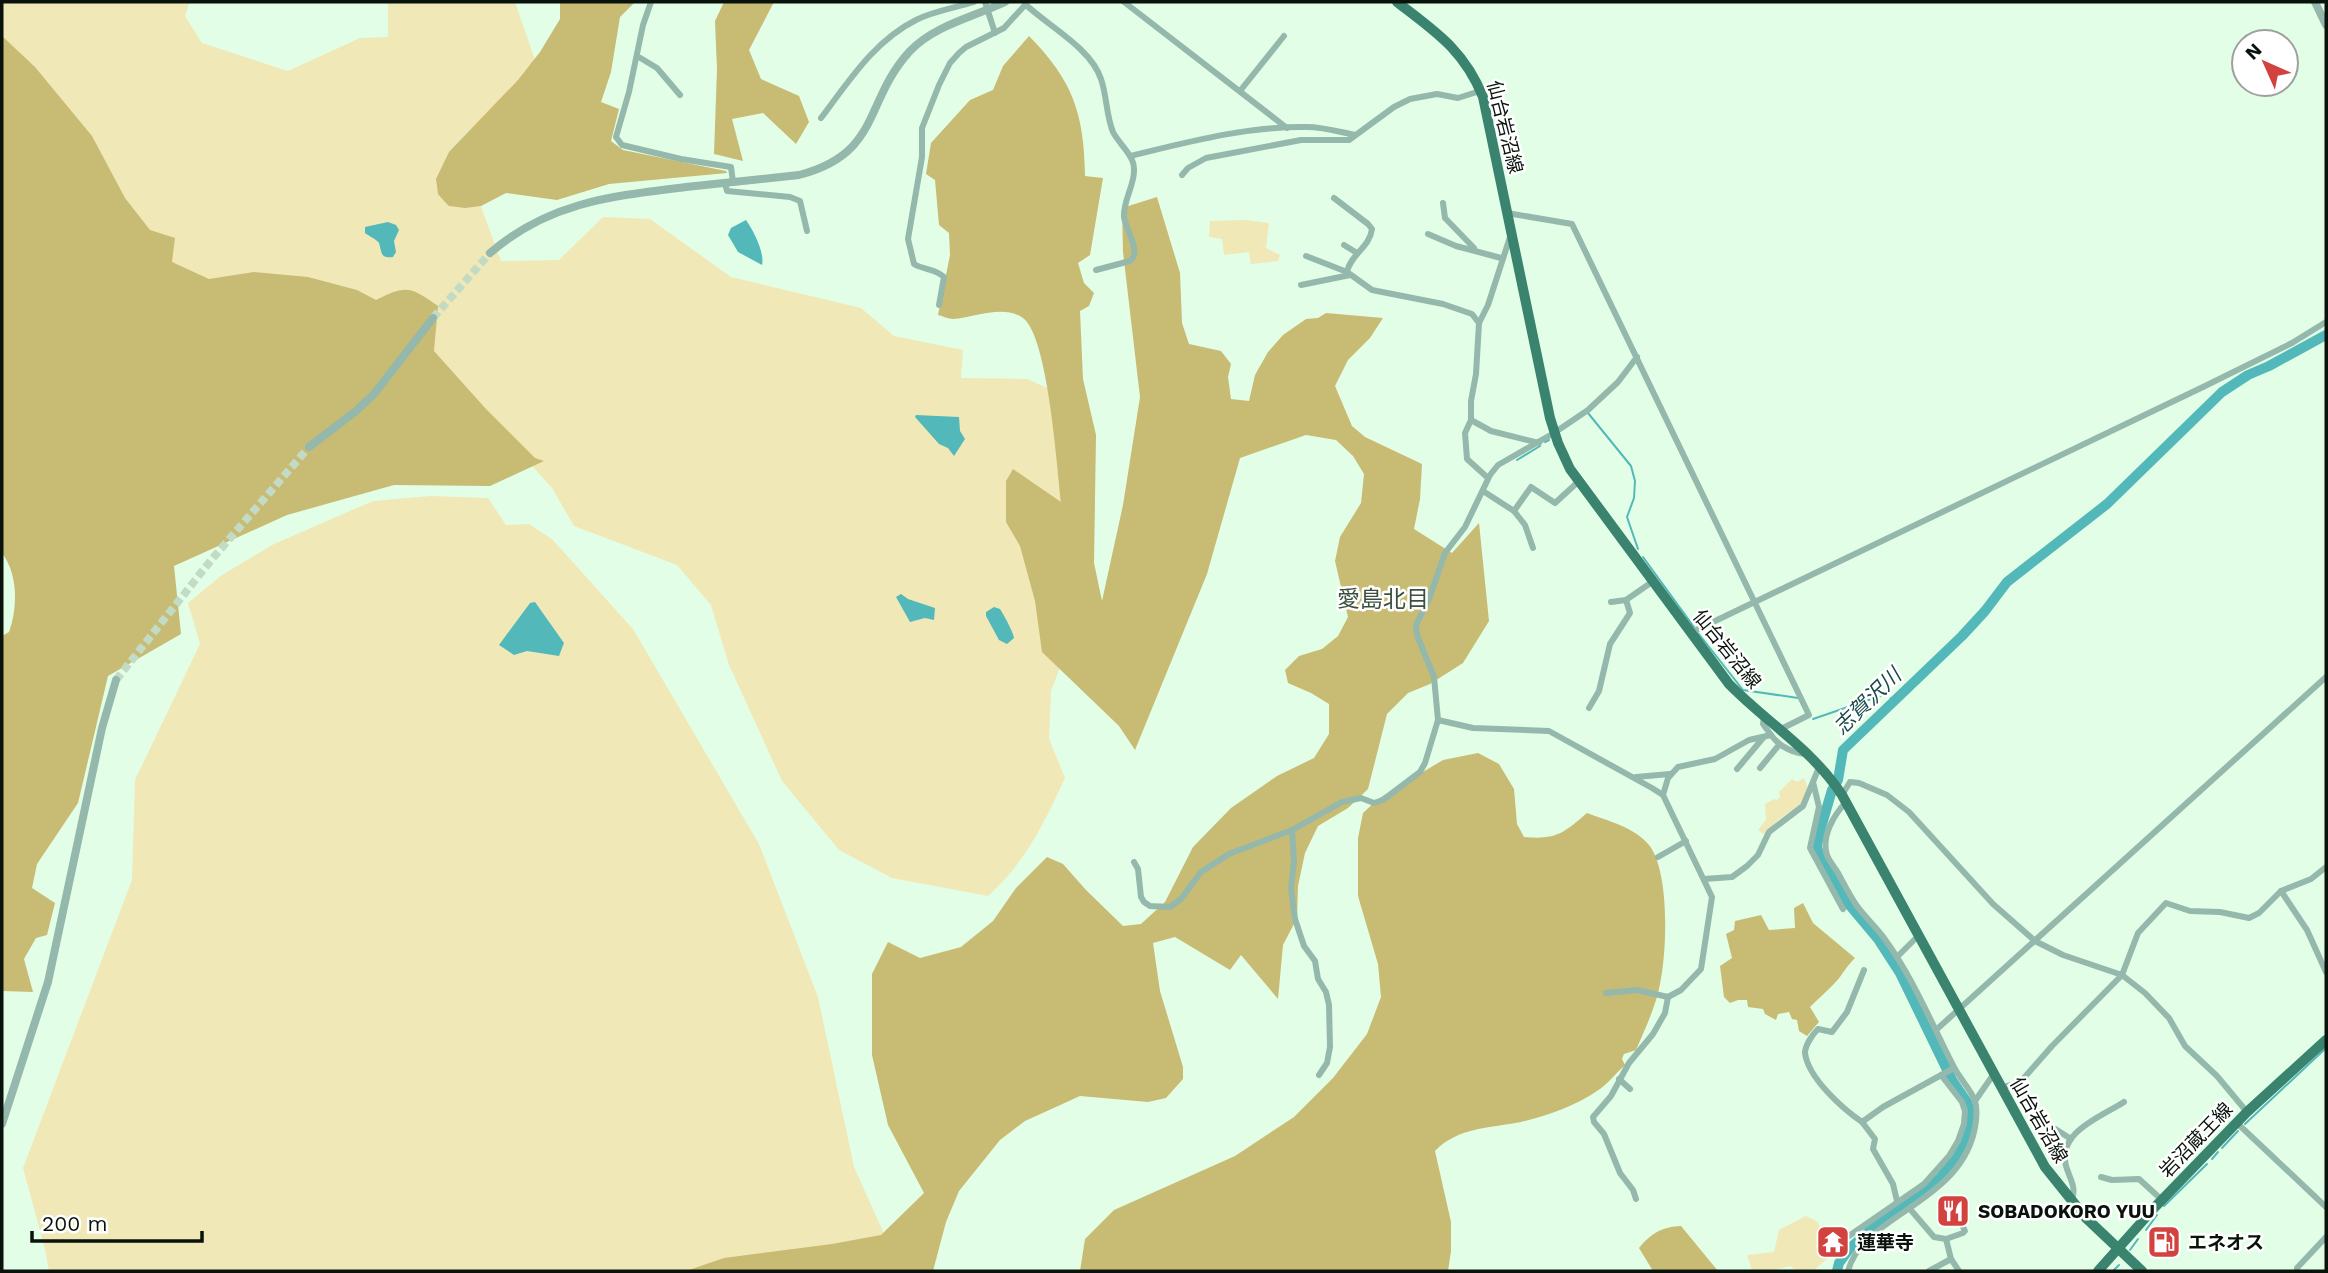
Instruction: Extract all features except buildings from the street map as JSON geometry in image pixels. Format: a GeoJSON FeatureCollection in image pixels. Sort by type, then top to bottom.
{"type":"FeatureCollection","features":[{"type":"Feature","properties":{"kind":"main road","name":"仙台岩沼線"},"geometry":{"type":"LineString","coordinates":[[1397,2],[1458,52],[1480,91],[1489,117],[1554,433],[1566,460],[1652,582],[1729,684],[1821,766],[1842,796],[2045,1167],[2071,1201],[2142,1271]]}},
{"type":"Feature","properties":{"kind":"main road","name":"岩沼蔵王線"},"geometry":{"type":"LineString","coordinates":[[2098,1271],[2247,1112],[2326,1040]]}},
{"type":"Feature","properties":{"kind":"street"},"geometry":{"type":"LineString","coordinates":[[651,2],[643,25],[629,92],[616,130],[618,142],[681,159],[731,167],[727,191],[790,197],[800,201],[807,231]]}},
{"type":"Feature","properties":{"kind":"street"},"geometry":{"type":"LineString","coordinates":[[821,118],[872,51],[896,31],[918,18],[974,2]]}},
{"type":"Feature","properties":{"kind":"street"},"geometry":{"type":"LineString","coordinates":[[490,253],[522,229],[561,209],[586,202],[629,193],[799,175],[827,167],[843,157],[859,139],[908,53],[934,33],[986,6],[1005,2]]}},
{"type":"Feature","properties":{"kind":"street"},"geometry":{"type":"LineString","coordinates":[[1124,2],[1287,128]]}},
{"type":"Feature","properties":{"kind":"street"},"geometry":{"type":"LineString","coordinates":[[2315,2],[2326,25]]}},
{"type":"Feature","properties":{"kind":"street"},"geometry":{"type":"LineString","coordinates":[[939,305],[944,276],[939,272],[923,270],[914,264],[908,239],[922,157],[922,128],[950,63],[966,47],[1004,27],[1025,3],[1090,60],[1101,77],[1114,135],[1130,156],[1134,169],[1124,212],[1125,224],[1136,252],[1134,258],[1096,270]]}},
{"type":"Feature","properties":{"kind":"street"},"geometry":{"type":"LineString","coordinates":[[986,6],[995,33]]}},
{"type":"Feature","properties":{"kind":"street"},"geometry":{"type":"LineString","coordinates":[[1240,91],[1283,36]]}},
{"type":"Feature","properties":{"kind":"street"},"geometry":{"type":"LineString","coordinates":[[637,56],[657,68],[680,95]]}},
{"type":"Feature","properties":{"kind":"street"},"geometry":{"type":"LineString","coordinates":[[1182,175],[1188,168],[1206,158],[1301,140],[1349,140],[1394,107],[1410,99],[1437,94],[1458,98],[1480,91]]}},
{"type":"Feature","properties":{"kind":"street"},"geometry":{"type":"LineString","coordinates":[[1130,156],[1213,136],[1287,128],[1308,127],[1355,135]]}},
{"type":"Feature","properties":{"kind":"street"},"geometry":{"type":"LineString","coordinates":[[1334,198],[1372,229],[1371,238],[1352,260],[1348,273]]}},
{"type":"Feature","properties":{"kind":"street"},"geometry":{"type":"LineString","coordinates":[[1443,204],[1446,218],[1475,250]]}},
{"type":"Feature","properties":{"kind":"street"},"geometry":{"type":"LineString","coordinates":[[1507,213],[1572,224],[1809,715],[1781,729]]}},
{"type":"Feature","properties":{"kind":"street"},"geometry":{"type":"LineString","coordinates":[[1428,234],[1456,246],[1501,258]]}},
{"type":"Feature","properties":{"kind":"street"},"geometry":{"type":"LineString","coordinates":[[1488,478],[1467,459],[1465,433],[1471,420],[1479,323],[1488,305],[1501,258],[1511,234]]}},
{"type":"Feature","properties":{"kind":"street"},"geometry":{"type":"LineString","coordinates":[[1344,245],[1357,253]]}},
{"type":"Feature","properties":{"kind":"street"},"geometry":{"type":"LineString","coordinates":[[1306,256],[1348,273],[1373,290],[1443,304],[1472,314],[1479,323]]}},
{"type":"Feature","properties":{"kind":"street"},"geometry":{"type":"LineString","coordinates":[[1301,285],[1348,273]]}},
{"type":"Feature","properties":{"kind":"street"},"geometry":{"type":"LineString","coordinates":[[309,447],[374,394],[433,318]]}},
{"type":"Feature","properties":{"kind":"street"},"geometry":{"type":"LineString","coordinates":[[1690,633],[2216,381],[2326,322]]}},
{"type":"Feature","properties":{"kind":"street"},"geometry":{"type":"LineString","coordinates":[[1134,862],[1138,869],[1144,902],[1150,906],[1170,907],[1181,899],[1202,872],[1229,854],[1292,830],[1342,802],[1361,798],[1374,803],[1394,794],[1420,772],[1425,764],[1438,720],[1434,677],[1417,635],[1416,625],[1429,599],[1445,553],[1465,527],[1488,478],[1498,465],[1539,443],[1588,410],[1618,382],[1637,357]]}},
{"type":"Feature","properties":{"kind":"street"},"geometry":{"type":"LineString","coordinates":[[1471,420],[1491,431],[1539,443]]}},
{"type":"Feature","properties":{"kind":"street"},"geometry":{"type":"LineString","coordinates":[[1514,511],[1531,487],[1555,503],[1579,481]]}},
{"type":"Feature","properties":{"kind":"street"},"geometry":{"type":"LineString","coordinates":[[1483,491],[1514,511],[1525,525],[1533,548]]}},
{"type":"Feature","properties":{"kind":"street"},"geometry":{"type":"LineString","coordinates":[[1611,602],[1626,600],[1652,582]]}},
{"type":"Feature","properties":{"kind":"street"},"geometry":{"type":"LineString","coordinates":[[1589,708],[1599,691],[1610,644],[1630,612],[1626,600]]}},
{"type":"Feature","properties":{"kind":"street"},"geometry":{"type":"LineString","coordinates":[[1936,1030],[2326,677]]}},
{"type":"Feature","properties":{"kind":"street"},"geometry":{"type":"LineString","coordinates":[[2,1124],[48,982],[90,779],[116,680]]}},
{"type":"Feature","properties":{"kind":"street"},"geometry":{"type":"LineString","coordinates":[[1763,716],[1763,724],[1779,745],[1800,754],[1809,754]]}},
{"type":"Feature","properties":{"kind":"street"},"geometry":{"type":"LineString","coordinates":[[1438,720],[1473,728],[1549,731],[1663,795],[1712,897],[1701,969],[1681,990],[1668,997],[1637,990],[1606,993]]}},
{"type":"Feature","properties":{"kind":"street"},"geometry":{"type":"LineString","coordinates":[[1663,795],[1678,767],[1715,759],[1749,740],[1771,735]]}},
{"type":"Feature","properties":{"kind":"street"},"geometry":{"type":"LineString","coordinates":[[1737,769],[1763,738]]}},
{"type":"Feature","properties":{"kind":"street"},"geometry":{"type":"LineString","coordinates":[[1760,768],[1779,745]]}},
{"type":"Feature","properties":{"kind":"street"},"geometry":{"type":"LineString","coordinates":[[1704,879],[1732,877],[1747,866],[1758,855],[1769,832],[1802,806],[1821,766]]}},
{"type":"Feature","properties":{"kind":"street"},"geometry":{"type":"LineString","coordinates":[[1634,777],[1672,774]]}},
{"type":"Feature","properties":{"kind":"street"},"geometry":{"type":"LineString","coordinates":[[1813,782],[1819,807],[1810,849],[1843,909]]}},
{"type":"Feature","properties":{"kind":"street"},"geometry":{"type":"LineString","coordinates":[[1848,1271],[1855,1254],[1863,1244],[1943,1182],[1965,1155],[1975,1125],[1975,1101],[1953,1069],[1917,990],[1897,957],[1856,905],[1827,854],[1826,842],[1831,820],[1850,782],[1888,795],[1909,812],[2003,913],[2035,941],[2063,955],[2122,975],[2157,1003],[2185,1046],[2217,1076],[2247,1112]]}},
{"type":"Feature","properties":{"kind":"street"},"geometry":{"type":"LineString","coordinates":[[1292,830],[1294,862],[1291,888],[1295,919],[1304,946],[1315,961],[1318,979],[1326,992],[1329,1005],[1330,1047],[1327,1063],[1319,1075]]}},
{"type":"Feature","properties":{"kind":"street"},"geometry":{"type":"LineString","coordinates":[[1658,857],[1686,841]]}},
{"type":"Feature","properties":{"kind":"street"},"geometry":{"type":"LineString","coordinates":[[2017,1090],[2052,1046],[2122,975],[2138,933],[2166,903],[2190,911],[2220,912],[2249,918],[2259,913],[2281,891],[2311,879],[2326,867]]}},
{"type":"Feature","properties":{"kind":"street"},"geometry":{"type":"LineString","coordinates":[[2281,891],[2307,930],[2326,972]]}},
{"type":"Feature","properties":{"kind":"street"},"geometry":{"type":"LineString","coordinates":[[1897,957],[1918,936]]}},
{"type":"Feature","properties":{"kind":"street"},"geometry":{"type":"LineString","coordinates":[[1864,970],[1847,1012],[1832,1032],[1821,1028],[1815,1031],[1805,1053],[1826,1091],[1862,1122],[1875,1139],[1873,1149],[1893,1184],[1897,1201]]}},
{"type":"Feature","properties":{"kind":"street"},"geometry":{"type":"LineString","coordinates":[[1636,1199],[1634,1191],[1620,1173],[1604,1134],[1593,1120],[1611,1096],[1629,1063],[1653,1034],[1665,1013],[1668,997]]}},
{"type":"Feature","properties":{"kind":"street"},"geometry":{"type":"LineString","coordinates":[[1862,1122],[1953,1069]]}},
{"type":"Feature","properties":{"kind":"street"},"geometry":{"type":"LineString","coordinates":[[1846,1238],[1924,1184],[1949,1156],[1961,1132],[1965,1111],[1962,1102],[1942,1074]]}},
{"type":"Feature","properties":{"kind":"street"},"geometry":{"type":"LineString","coordinates":[[1975,1101],[1993,1075]]}},
{"type":"Feature","properties":{"kind":"street"},"geometry":{"type":"LineString","coordinates":[[1619,1079],[1630,1088]]}},
{"type":"Feature","properties":{"kind":"street"},"geometry":{"type":"LineString","coordinates":[[2000,1087],[2010,1085],[2017,1090],[2049,1125],[2071,1139]]}},
{"type":"Feature","properties":{"kind":"street"},"geometry":{"type":"LineString","coordinates":[[2071,1201],[2075,1191],[2065,1163],[2071,1139],[2086,1124],[2124,1102]]}},
{"type":"Feature","properties":{"kind":"street"},"geometry":{"type":"LineString","coordinates":[[2237,1123],[2326,1207]]}},
{"type":"Feature","properties":{"kind":"street"},"geometry":{"type":"LineString","coordinates":[[2101,1177],[2112,1180],[2139,1179],[2162,1200]]}},
{"type":"Feature","properties":{"kind":"street"},"geometry":{"type":"LineString","coordinates":[[1910,1209],[1934,1237],[1946,1238],[1963,1233],[1965,1231],[1961,1223]]}},
{"type":"Feature","properties":{"kind":"street"},"geometry":{"type":"LineString","coordinates":[[2297,1271],[2326,1237]]}},
{"type":"Feature","properties":{"kind":"street"},"geometry":{"type":"LineString","coordinates":[[1946,1238],[1951,1258],[1959,1271]]}},
{"type":"Feature","properties":{"kind":"street"},"geometry":{"type":"LineString","coordinates":[[1929,1271],[1951,1258]]}},
{"type":"Feature","properties":{"kind":"shaded area"},"geometry":{"type":"Polygon","coordinates":[[[2,2],[190,2],[185,16],[202,43],[288,71],[360,38],[388,37],[388,2],[515,2],[543,83],[469,174],[501,261],[559,260],[603,217],[650,219],[731,277],[861,308],[894,336],[963,350],[961,378],[1027,379],[1066,396],[1077,623],[1051,691],[1049,739],[1065,778],[1041,826],[1013,870],[988,896],[892,878],[839,850],[782,781],[729,665],[711,605],[677,565],[574,526],[552,488],[431,354],[207,290],[157,258],[2,52],[2,2]]]}},
{"type":"Feature","properties":{"kind":"shaded area"},"geometry":{"type":"Polygon","coordinates":[[[560,2],[635,2],[620,17],[611,72],[601,102],[619,109],[611,141],[623,150],[727,173],[609,184],[557,200],[506,193],[481,206],[449,206],[444,201],[438,194],[436,179],[449,152],[518,80],[540,52],[560,19],[560,2]]]}},
{"type":"Feature","properties":{"kind":"shaded area"},"geometry":{"type":"Polygon","coordinates":[[[724,2],[774,2],[749,50],[761,79],[799,96],[809,122],[796,144],[763,113],[732,119],[743,161],[714,154],[717,69],[715,21],[724,2]]]}},
{"type":"Feature","properties":{"kind":"shaded area"},"geometry":{"type":"Polygon","coordinates":[[[2,36],[35,67],[92,136],[125,198],[150,230],[175,238],[172,262],[209,279],[254,272],[308,277],[357,290],[376,300],[402,290],[421,295],[438,306],[434,351],[535,458],[544,461],[490,486],[394,485],[287,515],[174,566],[181,634],[108,676],[78,803],[37,864],[32,888],[55,903],[47,935],[36,938],[24,959],[33,992],[2,991],[2,636],[9,632],[15,591],[11,571],[2,553],[2,36]]]}},
{"type":"Feature","properties":{"kind":"shaded area"},"geometry":{"type":"Polygon","coordinates":[[[1029,36],[1056,68],[1073,99],[1082,134],[1085,176],[1103,178],[1090,255],[1078,263],[1084,283],[1094,293],[1089,306],[1080,311],[1083,379],[1096,435],[1094,563],[1102,601],[1123,505],[1140,397],[1123,252],[1122,208],[1157,197],[1180,273],[1182,323],[1189,344],[1221,351],[1231,364],[1228,377],[1231,399],[1249,401],[1255,375],[1268,352],[1283,335],[1306,319],[1318,318],[1326,313],[1383,318],[1370,338],[1348,360],[1335,386],[1352,426],[1365,437],[1422,464],[1420,499],[1414,529],[1452,553],[1479,523],[1489,621],[1463,663],[1430,684],[1408,693],[1387,714],[1368,789],[1348,808],[1318,826],[1305,853],[1298,886],[1297,918],[1283,945],[1278,999],[1241,955],[1230,970],[1175,937],[1153,943],[1160,991],[1183,1067],[1183,1079],[1166,1098],[1148,1102],[1080,1096],[1025,1121],[1000,1140],[959,1191],[946,1222],[933,1271],[686,1271],[724,1258],[881,1235],[924,1193],[888,1125],[872,1055],[872,974],[888,942],[920,958],[961,947],[993,921],[1016,888],[1047,857],[1063,864],[1123,926],[1141,924],[1165,902],[1193,847],[1231,808],[1277,776],[1314,758],[1329,734],[1329,704],[1288,683],[1285,670],[1299,656],[1322,649],[1338,636],[1348,617],[1335,561],[1340,537],[1361,503],[1364,474],[1353,456],[1336,440],[1306,435],[1240,458],[1207,574],[1135,750],[1119,726],[1042,652],[1035,601],[1020,546],[1006,522],[1006,481],[1013,469],[1061,502],[1050,404],[1039,350],[1032,330],[1023,318],[1015,314],[998,312],[953,319],[938,315],[950,255],[949,233],[939,225],[935,180],[926,174],[931,143],[970,100],[993,90],[1003,66],[1029,36]]]}},
{"type":"Feature","properties":{"kind":"shaded area"},"geometry":{"type":"Polygon","coordinates":[[[1244,220],[1269,223],[1266,248],[1280,255],[1278,261],[1251,264],[1249,252],[1224,255],[1222,239],[1209,237],[1210,221],[1244,220]]]}},
{"type":"Feature","properties":{"kind":"shaded area"},"geometry":{"type":"Polygon","coordinates":[[[430,496],[488,498],[506,525],[529,524],[552,539],[633,629],[759,844],[818,997],[854,1167],[895,1258],[880,1271],[49,1271],[23,1168],[132,880],[135,780],[200,644],[188,603],[222,575],[274,544],[373,501],[430,496]]]}},
{"type":"Feature","properties":{"kind":"shaded area"},"geometry":{"type":"Polygon","coordinates":[[[1478,753],[1499,764],[1514,789],[1517,824],[1524,837],[1559,834],[1587,813],[1636,834],[1649,845],[1656,857],[1664,892],[1662,970],[1650,1017],[1636,1050],[1624,1054],[1622,1059],[1625,1065],[1601,1088],[1570,1106],[1531,1120],[1464,1133],[1435,1151],[1451,1222],[1448,1271],[1080,1271],[1085,1239],[1114,1210],[1235,1156],[1294,1117],[1333,1078],[1367,1034],[1381,997],[1378,964],[1358,896],[1358,838],[1363,813],[1378,799],[1443,760],[1478,753]]]}},
{"type":"Feature","properties":{"kind":"shaded area"},"geometry":{"type":"Polygon","coordinates":[[[1804,778],[1808,788],[1801,804],[1778,820],[1765,835],[1758,830],[1766,820],[1765,804],[1777,800],[1780,797],[1779,792],[1792,779],[1797,782],[1804,778]]]}},
{"type":"Feature","properties":{"kind":"shaded area"},"geometry":{"type":"Polygon","coordinates":[[[1803,903],[1813,923],[1855,958],[1837,981],[1810,1007],[1819,1022],[1807,1036],[1799,1031],[1797,1020],[1792,1019],[1789,1012],[1778,1014],[1776,1020],[1765,1014],[1763,1009],[1748,1007],[1747,1000],[1730,1003],[1724,997],[1720,966],[1732,958],[1726,934],[1734,930],[1735,921],[1761,915],[1769,930],[1795,928],[1794,908],[1803,903]]]}},
{"type":"Feature","properties":{"kind":"shaded area"},"geometry":{"type":"Polygon","coordinates":[[[1806,1216],[1818,1222],[1830,1256],[1813,1271],[1796,1271],[1790,1266],[1771,1271],[1752,1271],[1747,1255],[1774,1252],[1779,1230],[1806,1216]]]}},
{"type":"Feature","properties":{"kind":"shaded area"},"geometry":{"type":"Polygon","coordinates":[[[1681,1226],[1718,1271],[1653,1271],[1639,1248],[1657,1232],[1681,1226]]]}},
{"type":"Feature","properties":{"kind":"water"},"geometry":{"type":"Polygon","coordinates":[[[746,220],[760,248],[762,265],[738,252],[728,235],[731,228],[746,220]]]}},
{"type":"Feature","properties":{"kind":"water"},"geometry":{"type":"Polygon","coordinates":[[[388,222],[396,225],[399,230],[394,241],[396,252],[393,257],[384,256],[379,243],[365,233],[365,227],[388,222]]]}},
{"type":"Feature","properties":{"kind":"water"},"geometry":{"type":"Polygon","coordinates":[[[916,415],[959,417],[960,431],[965,439],[954,456],[948,448],[939,444],[916,415]]]}},
{"type":"Feature","properties":{"kind":"water"},"geometry":{"type":"Polygon","coordinates":[[[901,594],[935,608],[934,620],[925,618],[910,622],[896,597],[901,594]]]}},
{"type":"Feature","properties":{"kind":"water"},"geometry":{"type":"Polygon","coordinates":[[[535,602],[564,643],[559,656],[527,651],[514,655],[499,645],[530,603],[535,602]]]}},
{"type":"Feature","properties":{"kind":"water"},"geometry":{"type":"Polygon","coordinates":[[[994,607],[1000,609],[1013,635],[1014,638],[1007,644],[999,640],[986,616],[986,612],[994,607]]]}},
{"type":"Feature","properties":{"kind":"waterway","name":"志賀沢川"},"geometry":{"type":"LineString","coordinates":[[1837,1271],[1839,1263],[1850,1248],[1884,1218],[1940,1178],[1957,1156],[1970,1122],[1967,1102],[1952,1080],[1900,973],[1878,939],[1847,902],[1819,855],[1817,846],[1820,831],[1832,790],[1838,780],[1843,750],[1962,636],[2007,582],[2107,504],[2222,392],[2248,375],[2326,335]]}},
{"type":"Feature","properties":{"kind":"waterway"},"geometry":{"type":"LineString","coordinates":[[1588,413],[1631,466],[1635,481],[1634,498],[1627,517],[1638,549]]}},
{"type":"Feature","properties":{"kind":"waterway"},"geometry":{"type":"LineString","coordinates":[[1545,442],[1549,440]]}},
{"type":"Feature","properties":{"kind":"waterway"},"geometry":{"type":"LineString","coordinates":[[1517,460],[1540,446]]}},
{"type":"Feature","properties":{"kind":"waterway"},"geometry":{"type":"LineString","coordinates":[[1643,557],[1694,627]]}},
{"type":"Feature","properties":{"kind":"waterway"},"geometry":{"type":"LineString","coordinates":[[1698,633],[1743,690],[1798,698]]}},
{"type":"Feature","properties":{"kind":"waterway"},"geometry":{"type":"LineString","coordinates":[[1813,719],[1886,694]]}},
{"type":"Feature","properties":{"kind":"waterway","name":"志賀沢川"},"geometry":{"type":"LineString","coordinates":[[1891,698],[1894,701]]}},
{"type":"Feature","properties":{"kind":"waterway"},"geometry":{"type":"LineString","coordinates":[[2245,1124],[2326,1048]]}},
{"type":"Feature","properties":{"kind":"waterway"},"geometry":{"type":"LineString","coordinates":[[2222,1148],[2238,1131]]}},
{"type":"Feature","properties":{"kind":"waterway"},"geometry":{"type":"LineString","coordinates":[[2212,1159],[2218,1152]]}},
{"type":"Feature","properties":{"kind":"waterway"},"geometry":{"type":"LineString","coordinates":[[2164,1206],[2207,1164]]}},
{"type":"Feature","properties":{"kind":"waterway"},"geometry":{"type":"LineString","coordinates":[[2146,1230],[2157,1215]]}},
{"type":"Feature","properties":{"kind":"waterway"},"geometry":{"type":"LineString","coordinates":[[2130,1250],[2138,1239]]}},
{"type":"Feature","properties":{"kind":"waterway"},"geometry":{"type":"LineString","coordinates":[[2113,1271],[2119,1265]]}},
{"type":"Feature","properties":{"kind":"tunnel"},"geometry":{"type":"LineString","coordinates":[[433,318],[490,253]]}},
{"type":"Feature","properties":{"kind":"tunnel"},"geometry":{"type":"LineString","coordinates":[[116,680],[212,559],[309,447]]}},
{"type":"Feature","properties":{"kind":"place","name":"SOBADOKORO YUU"},"geometry":{"type":"Point","coordinates":[1953,1211]}},
{"type":"Feature","properties":{"kind":"place","name":"蓮華寺"},"geometry":{"type":"Point","coordinates":[1833,1242]}},
{"type":"Feature","properties":{"kind":"place","name":"エネオス"},"geometry":{"type":"Point","coordinates":[2164,1242]}},
{"type":"Feature","properties":{"kind":"district","name":"愛島北目"},"geometry":{"type":"Point","coordinates":[1383,599]}}]}
